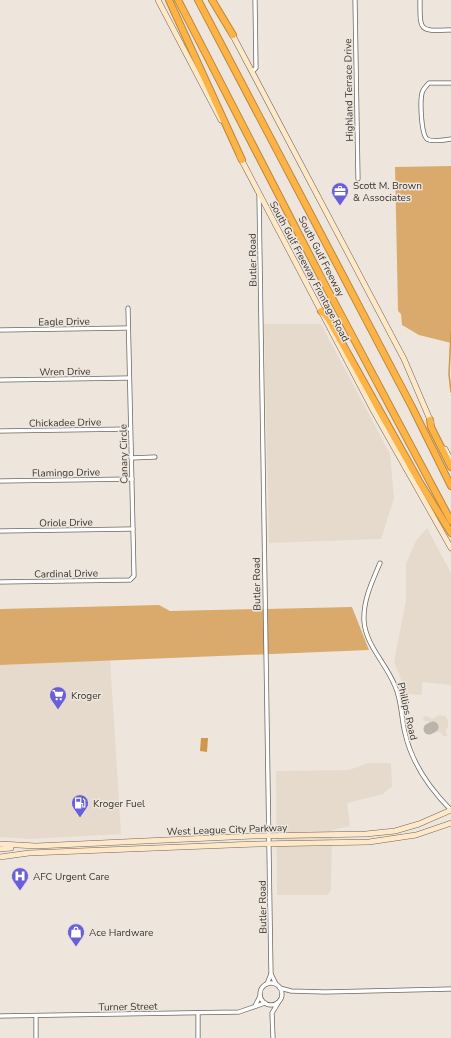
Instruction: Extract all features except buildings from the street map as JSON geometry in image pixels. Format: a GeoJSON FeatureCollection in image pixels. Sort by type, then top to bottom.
{"type":"FeatureCollection","features":[{"type":"Feature","properties":{"kind":"highway"},"geometry":{"type":"LineString","coordinates":[[169,0],[242,160]]}},
{"type":"Feature","properties":{"kind":"highway","name":"South Gulf Freeway"},"geometry":{"type":"LineString","coordinates":[[178,0],[327,288],[451,521]]}},
{"type":"Feature","properties":{"kind":"highway","name":"South Gulf Freeway"},"geometry":{"type":"LineString","coordinates":[[198,0],[412,407],[451,486]]}},
{"type":"Feature","properties":{"kind":"highway"},"geometry":{"type":"LineString","coordinates":[[213,0],[233,35]]}},
{"type":"Feature","properties":{"kind":"highway"},"geometry":{"type":"LineString","coordinates":[[321,311],[328,318],[419,481],[451,533]]}},
{"type":"Feature","properties":{"kind":"highway"},"geometry":{"type":"LineString","coordinates":[[430,420],[430,428],[451,467]]}},
{"type":"Feature","properties":{"kind":"main road","name":"South Gulf Freeway Frontage Road"},"geometry":{"type":"LineString","coordinates":[[158,0],[411,480],[451,548]]}},
{"type":"Feature","properties":{"kind":"main road"},"geometry":{"type":"LineString","coordinates":[[233,35],[404,359],[430,420],[451,460]]}},
{"type":"Feature","properties":{"kind":"main road","name":"West League City Parkway"},"geometry":{"type":"LineString","coordinates":[[0,844],[36,846],[182,839],[366,834],[395,831],[419,824],[451,810]]}},
{"type":"Feature","properties":{"kind":"main road","name":"West League City Parkway"},"geometry":{"type":"LineString","coordinates":[[0,857],[29,852],[388,840],[416,835],[451,823]]}},
{"type":"Feature","properties":{"kind":"main road"},"geometry":{"type":"LineString","coordinates":[[182,839],[182,847]]}},
{"type":"Feature","properties":{"kind":"main road"},"geometry":{"type":"LineString","coordinates":[[112,850],[114,842]]}},
{"type":"Feature","properties":{"kind":"main road"},"geometry":{"type":"LineString","coordinates":[[0,849],[36,846]]}},
{"type":"Feature","properties":{"kind":"street"},"geometry":{"type":"LineString","coordinates":[[252,72],[256,68],[255,0]]}},
{"type":"Feature","properties":{"kind":"street","name":"Highland Terrace Drive"},"geometry":{"type":"LineString","coordinates":[[355,0],[358,179]]}},
{"type":"Feature","properties":{"kind":"street"},"geometry":{"type":"LineString","coordinates":[[420,0],[420,22],[422,27],[427,31],[451,30]]}},
{"type":"Feature","properties":{"kind":"street"},"geometry":{"type":"LineString","coordinates":[[451,83],[429,84],[424,88],[422,94],[422,132],[429,140],[451,140]]}},
{"type":"Feature","properties":{"kind":"street","name":"Butler Road"},"geometry":{"type":"LineString","coordinates":[[259,193],[271,974],[267,984]]}},
{"type":"Feature","properties":{"kind":"street","name":"Canary Circle"},"geometry":{"type":"LineString","coordinates":[[128,308],[134,576],[132,579]]}},
{"type":"Feature","properties":{"kind":"street","name":"Eagle Drive"},"geometry":{"type":"LineString","coordinates":[[0,330],[128,328]]}},
{"type":"Feature","properties":{"kind":"street","name":"Wren Drive"},"geometry":{"type":"LineString","coordinates":[[0,380],[129,378]]}},
{"type":"Feature","properties":{"kind":"street","name":"Chickadee Drive"},"geometry":{"type":"LineString","coordinates":[[0,431],[130,429]]}},
{"type":"Feature","properties":{"kind":"street"},"geometry":{"type":"LineString","coordinates":[[131,458],[155,457]]}},
{"type":"Feature","properties":{"kind":"street","name":"Flamingo Drive"},"geometry":{"type":"LineString","coordinates":[[0,481],[132,479]]}},
{"type":"Feature","properties":{"kind":"street","name":"Oriole Drive"},"geometry":{"type":"LineString","coordinates":[[0,531],[133,529]]}},
{"type":"Feature","properties":{"kind":"street","name":"Phillips Road"},"geometry":{"type":"LineString","coordinates":[[380,563],[365,601],[364,612],[366,632],[369,641],[387,669],[396,688],[405,734],[417,767],[429,787],[451,810]]}},
{"type":"Feature","properties":{"kind":"street","name":"Cardinal Drive"},"geometry":{"type":"LineString","coordinates":[[0,582],[132,579]]}},
{"type":"Feature","properties":{"kind":"street","name":"Butler Road"},"geometry":{"type":"LineString","coordinates":[[271,974],[276,984]]}},
{"type":"Feature","properties":{"kind":"street"},"geometry":{"type":"LineString","coordinates":[[255,1006],[262,989],[267,984],[276,984],[280,988],[291,991],[451,989]]}},
{"type":"Feature","properties":{"kind":"street"},"geometry":{"type":"LineString","coordinates":[[280,988],[282,997]]}},
{"type":"Feature","properties":{"kind":"street"},"geometry":{"type":"LineString","coordinates":[[272,1013],[282,997],[291,991]]}},
{"type":"Feature","properties":{"kind":"street"},"geometry":{"type":"LineString","coordinates":[[260,996],[272,1013],[273,1038]]}},
{"type":"Feature","properties":{"kind":"street"},"geometry":{"type":"LineString","coordinates":[[266,1003],[271,1005],[278,1003]]}},
{"type":"Feature","properties":{"kind":"street","name":"Turner Street"},"geometry":{"type":"LineString","coordinates":[[0,1016],[239,1012],[266,1003]]}},
{"type":"Feature","properties":{"kind":"street"},"geometry":{"type":"LineString","coordinates":[[198,1013],[198,1038]]}},
{"type":"Feature","properties":{"kind":"street"},"geometry":{"type":"LineString","coordinates":[[36,1016],[36,1038]]}},
{"type":"Feature","properties":{"kind":"shaded area"},"geometry":{"type":"Polygon","coordinates":[[[451,166],[451,343],[419,335],[402,325],[401,314],[398,311],[395,167],[451,166]]]}},
{"type":"Feature","properties":{"kind":"shaded area"},"geometry":{"type":"Polygon","coordinates":[[[264,324],[321,324],[390,454],[394,498],[381,539],[269,543],[264,324]]]}},
{"type":"Feature","properties":{"kind":"shaded area"},"geometry":{"type":"Polygon","coordinates":[[[427,528],[451,573],[451,685],[422,682],[422,695],[407,694],[394,662],[406,600],[406,564],[416,541],[427,528]]]}},
{"type":"Feature","properties":{"kind":"shaded area"},"geometry":{"type":"Polygon","coordinates":[[[159,605],[170,611],[352,607],[369,650],[0,665],[0,609],[159,605]]]}},
{"type":"Feature","properties":{"kind":"shaded area"},"geometry":{"type":"Polygon","coordinates":[[[110,660],[121,834],[30,839],[0,837],[0,665],[110,660]]]}},
{"type":"Feature","properties":{"kind":"shaded area"},"geometry":{"type":"Polygon","coordinates":[[[439,715],[445,716],[448,720],[448,727],[445,731],[448,736],[443,736],[441,733],[433,729],[425,733],[423,730],[431,726],[431,722],[424,721],[423,717],[427,716],[432,719],[439,715]]]}},
{"type":"Feature","properties":{"kind":"shaded area"},"geometry":{"type":"Polygon","coordinates":[[[201,738],[208,738],[207,752],[200,751],[201,738]]]}},
{"type":"Feature","properties":{"kind":"shaded area"},"geometry":{"type":"Polygon","coordinates":[[[368,763],[391,763],[392,786],[383,794],[347,803],[350,826],[332,830],[331,890],[327,895],[277,895],[276,771],[349,770],[368,763]]]}},
{"type":"Feature","properties":{"kind":"waterway"},"geometry":{"type":"LineString","coordinates":[[451,333],[449,374],[451,392]]}},
{"type":"Feature","properties":{"kind":"taxiway"},"geometry":{"type":"LineString","coordinates":[[429,729],[433,727]]}},
{"type":"Feature","properties":{"kind":"place","name":"Scott M. Brown & Associates"},"geometry":{"type":"Point","coordinates":[340,206]}},
{"type":"Feature","properties":{"kind":"place","name":"Kroger"},"geometry":{"type":"Point","coordinates":[58,710]}},
{"type":"Feature","properties":{"kind":"place","name":"Kroger Fuel"},"geometry":{"type":"Point","coordinates":[80,818]}},
{"type":"Feature","properties":{"kind":"place","name":"AFC Urgent Care"},"geometry":{"type":"Point","coordinates":[20,891]}},
{"type":"Feature","properties":{"kind":"place","name":"Ace Hardware"},"geometry":{"type":"Point","coordinates":[76,947]}}]}
